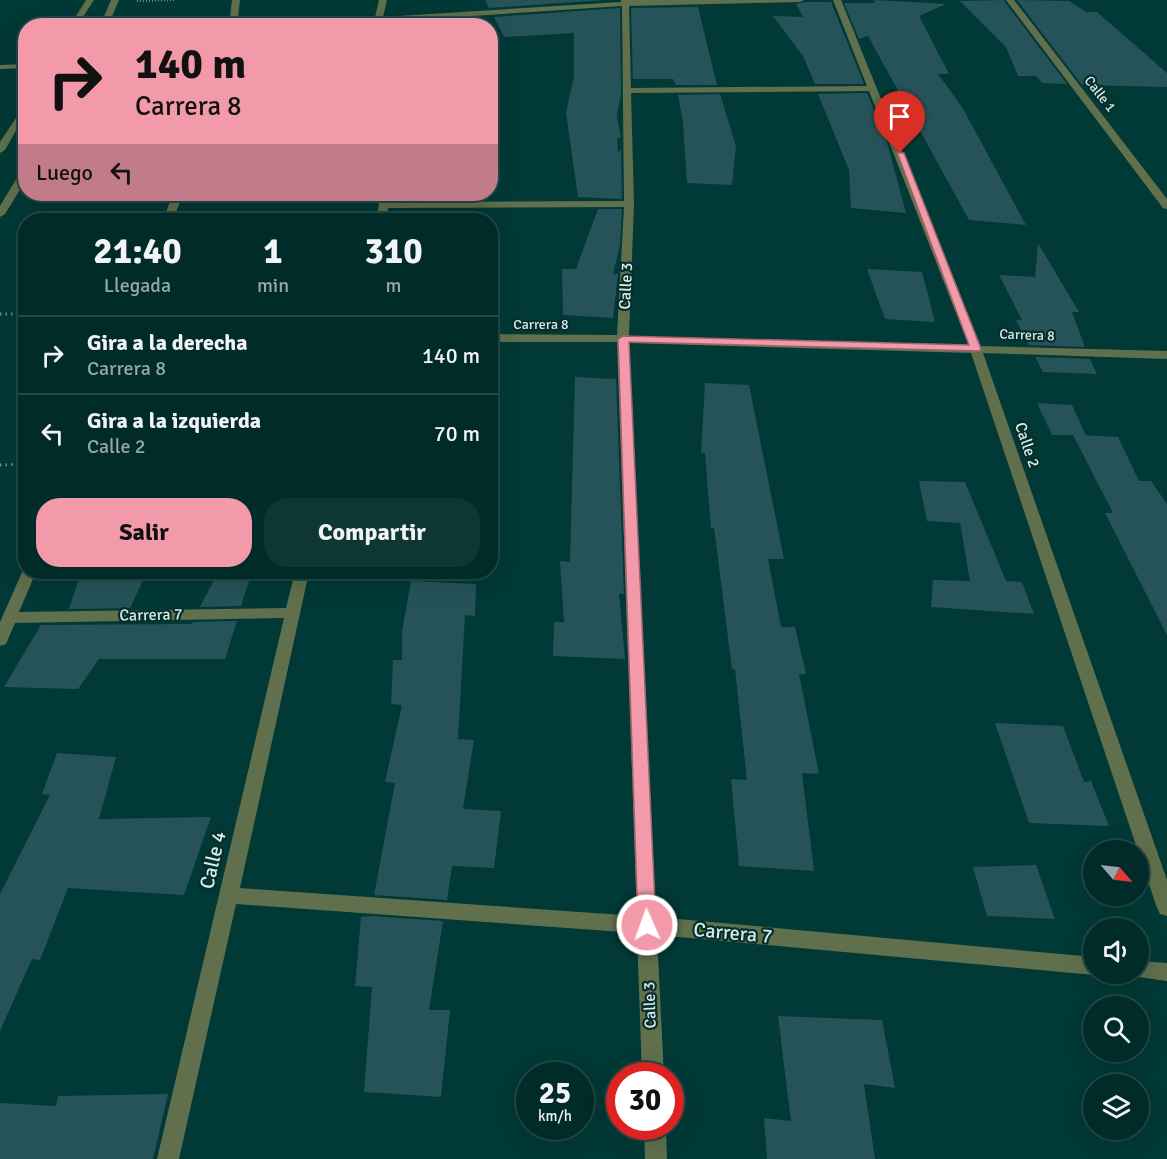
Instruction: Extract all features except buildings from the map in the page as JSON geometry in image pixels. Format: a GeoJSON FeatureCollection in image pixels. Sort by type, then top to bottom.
{"type":"FeatureCollection","features":[{"type":"Feature","properties":{"kind":"street"},"geometry":{"type":"LineString","coordinates":[[78,18],[90,0]]}},
{"type":"Feature","properties":{"kind":"street"},"geometry":{"type":"LineString","coordinates":[[234,18],[237,0]]}},
{"type":"Feature","properties":{"kind":"street"},"geometry":{"type":"LineString","coordinates":[[378,18],[382,0]]}},
{"type":"Feature","properties":{"kind":"street"},"geometry":{"type":"LineString","coordinates":[[436,18],[625,2],[800,0]]}},
{"type":"Feature","properties":{"kind":"street","name":"Calle 2"},"geometry":{"type":"LineString","coordinates":[[837,0],[874,88],[976,349],[1167,908]]}},
{"type":"Feature","properties":{"kind":"street","name":"Calle 1"},"geometry":{"type":"LineString","coordinates":[[1010,0],[1167,206]]}},
{"type":"Feature","properties":{"kind":"street"},"geometry":{"type":"LineString","coordinates":[[107,18],[114,1]]}},
{"type":"Feature","properties":{"kind":"street","name":"Calle 3"},"geometry":{"type":"LineString","coordinates":[[625,2],[629,204],[623,339],[652,1062]]}},
{"type":"Feature","properties":{"kind":"street"},"geometry":{"type":"LineString","coordinates":[[0,68],[18,67]]}},
{"type":"Feature","properties":{"kind":"street"},"geometry":{"type":"LineString","coordinates":[[628,91],[874,88]]}},
{"type":"Feature","properties":{"kind":"street"},"geometry":{"type":"LineString","coordinates":[[0,150],[18,119]]}},
{"type":"Feature","properties":{"kind":"street"},"geometry":{"type":"LineString","coordinates":[[0,214],[18,184]]}},
{"type":"Feature","properties":{"kind":"street"},"geometry":{"type":"LineString","coordinates":[[383,213],[385,201]]}},
{"type":"Feature","properties":{"kind":"street"},"geometry":{"type":"LineString","coordinates":[[385,205],[629,204]]}},
{"type":"Feature","properties":{"kind":"street","name":"Carrera 8"},"geometry":{"type":"LineString","coordinates":[[498,338],[623,339],[1167,355]]}},
{"type":"Feature","properties":{"kind":"street"},"geometry":{"type":"LineString","coordinates":[[0,640],[26,579]]}},
{"type":"Feature","properties":{"kind":"street","name":"Calle 4"},"geometry":{"type":"LineString","coordinates":[[168,1159],[300,579]]}},
{"type":"Feature","properties":{"kind":"street","name":"Carrera 7"},"geometry":{"type":"LineString","coordinates":[[10,618],[292,612]]}},
{"type":"Feature","properties":{"kind":"street","name":"Carrera 7"},"geometry":{"type":"LineString","coordinates":[[228,895],[647,925],[1083,965]]}},
{"type":"Feature","properties":{"kind":"street"},"geometry":{"type":"LineString","coordinates":[[1149,971],[1167,972]]}},
{"type":"Feature","properties":{"kind":"street"},"geometry":{"type":"LineString","coordinates":[[655,1140],[656,1159]]}},
{"type":"Feature","properties":{"kind":"path"},"geometry":{"type":"LineString","coordinates":[[114,1],[175,0]]}},
{"type":"Feature","properties":{"kind":"path"},"geometry":{"type":"LineString","coordinates":[[0,314],[18,314]]}},
{"type":"Feature","properties":{"kind":"path"},"geometry":{"type":"LineString","coordinates":[[0,465],[18,464]]}},
{"type":"Feature","properties":{"kind":"route"},"geometry":{"type":"LineString","coordinates":[[647,925],[623,339],[976,349],[900,153]]}}]}
